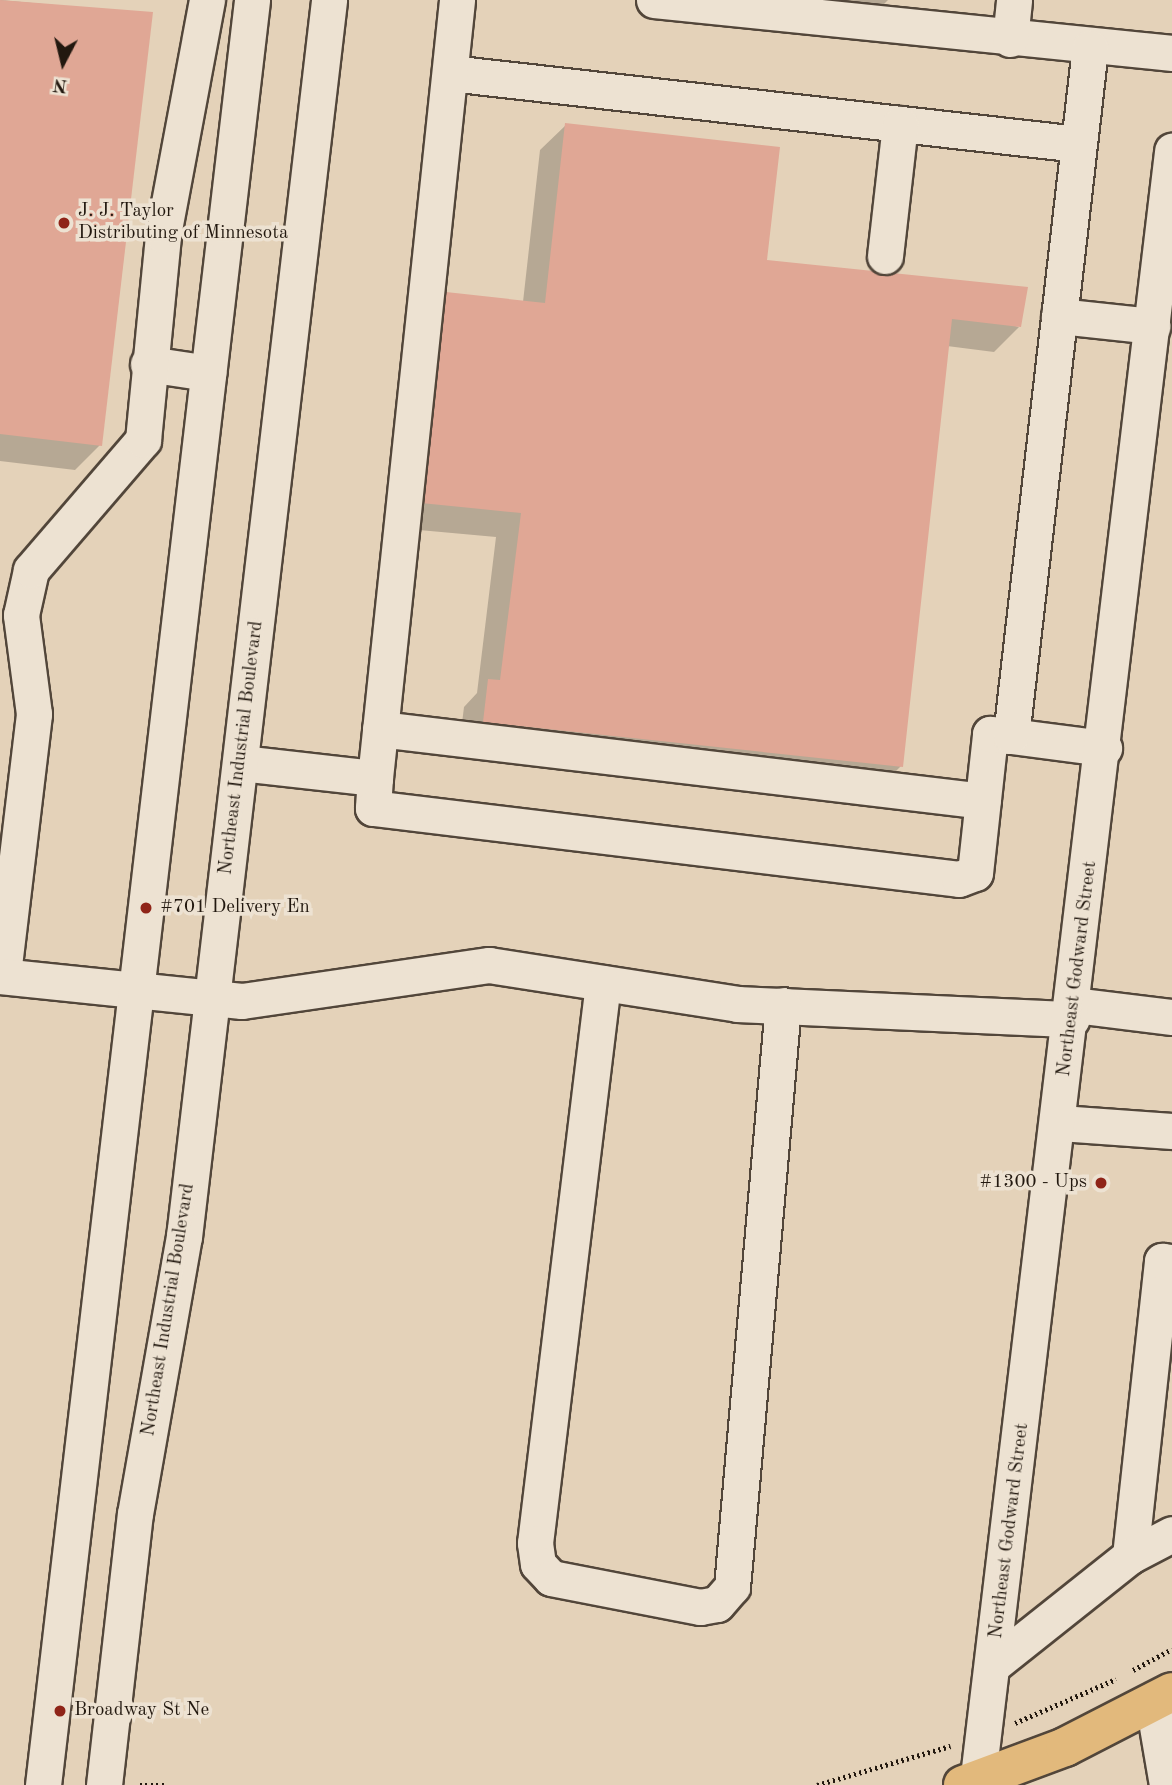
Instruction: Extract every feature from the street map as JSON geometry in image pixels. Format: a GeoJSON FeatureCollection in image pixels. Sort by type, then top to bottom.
{"type":"FeatureCollection","features":[{"type":"Feature","properties":{"kind":"main road"},"geometry":{"type":"LineString","coordinates":[[972,1784],[1162,1697]]}},
{"type":"Feature","properties":{"kind":"street"},"geometry":{"type":"LineString","coordinates":[[207,0],[163,235],[148,364],[143,440],[31,570],[21,615],[34,714],[1,975],[242,1001],[489,965],[737,1004],[1172,1017]]}},
{"type":"Feature","properties":{"kind":"street"},"geometry":{"type":"LineString","coordinates":[[43,1785],[252,0]]}},
{"type":"Feature","properties":{"kind":"street","name":"Northeast Industrial Boulevard"},"geometry":{"type":"LineString","coordinates":[[104,1785],[135,1514],[184,1237],[330,0]]}},
{"type":"Feature","properties":{"kind":"street"},"geometry":{"type":"LineString","coordinates":[[457,0],[373,808],[959,879],[975,873],[990,734],[1104,748]]}},
{"type":"Feature","properties":{"kind":"street"},"geometry":{"type":"LineString","coordinates":[[653,0],[1090,48],[1172,53]]}},
{"type":"Feature","properties":{"kind":"street"},"geometry":{"type":"LineString","coordinates":[[1010,39],[1014,0]]}},
{"type":"Feature","properties":{"kind":"street"},"geometry":{"type":"LineString","coordinates":[[1011,736],[1090,48]]}},
{"type":"Feature","properties":{"kind":"street"},"geometry":{"type":"LineString","coordinates":[[450,73],[1078,144]]}},
{"type":"Feature","properties":{"kind":"street"},"geometry":{"type":"LineString","coordinates":[[885,256],[900,124]]}},
{"type":"Feature","properties":{"kind":"street","name":"Northeast Godward Street"},"geometry":{"type":"LineString","coordinates":[[972,1784],[994,1664],[1060,1123],[1172,151]]}},
{"type":"Feature","properties":{"kind":"street"},"geometry":{"type":"LineString","coordinates":[[1059,316],[1152,326]]}},
{"type":"Feature","properties":{"kind":"street"},"geometry":{"type":"LineString","coordinates":[[148,364],[208,373]]}},
{"type":"Feature","properties":{"kind":"street"},"geometry":{"type":"LineString","coordinates":[[380,729],[983,801]]}},
{"type":"Feature","properties":{"kind":"street"},"geometry":{"type":"LineString","coordinates":[[241,763],[375,778]]}},
{"type":"Feature","properties":{"kind":"street"},"geometry":{"type":"LineString","coordinates":[[603,983],[537,1553],[551,1578],[700,1607],[716,1604],[732,1587],[783,1005]]}},
{"type":"Feature","properties":{"kind":"street"},"geometry":{"type":"LineString","coordinates":[[1060,1123],[1172,1131]]}},
{"type":"Feature","properties":{"kind":"street"},"geometry":{"type":"LineString","coordinates":[[1130,1556],[1162,1261],[1172,1262]]}},
{"type":"Feature","properties":{"kind":"street"},"geometry":{"type":"LineString","coordinates":[[994,1664],[1130,1556],[1172,1534]]}},
{"type":"Feature","properties":{"kind":"street"},"geometry":{"type":"LineString","coordinates":[[1162,1697],[1167,1785]]}},
{"type":"Feature","properties":{"kind":"path"},"geometry":{"type":"LineString","coordinates":[[140,1785],[165,1785]]}},
{"type":"Feature","properties":{"kind":"building","name":"J. J. Taylor Distributing of Minnesota"},"geometry":{"type":"Polygon","coordinates":[[[0,0],[153,12],[102,446],[0,434],[0,0]]]}},
{"type":"Feature","properties":{"kind":"building"},"geometry":{"type":"Polygon","coordinates":[[[565,123],[780,147],[767,260],[1028,287],[1021,327],[952,319],[903,767],[483,722],[488,679],[500,680],[521,513],[421,503],[433,411],[418,411],[433,383],[446,292],[545,303],[565,123]]]}},
{"type":"Feature","properties":{"kind":"place","name":"J. J. Taylor Distributing of Minnesota"},"geometry":{"type":"Point","coordinates":[64,223]}},
{"type":"Feature","properties":{"kind":"place","name":"#701 Delivery En"},"geometry":{"type":"Point","coordinates":[146,908]}},
{"type":"Feature","properties":{"kind":"place","name":"#1300 - Ups"},"geometry":{"type":"Point","coordinates":[1101,1183]}},
{"type":"Feature","properties":{"kind":"place","name":"Broadway St Ne"},"geometry":{"type":"Point","coordinates":[60,1711]}}]}
